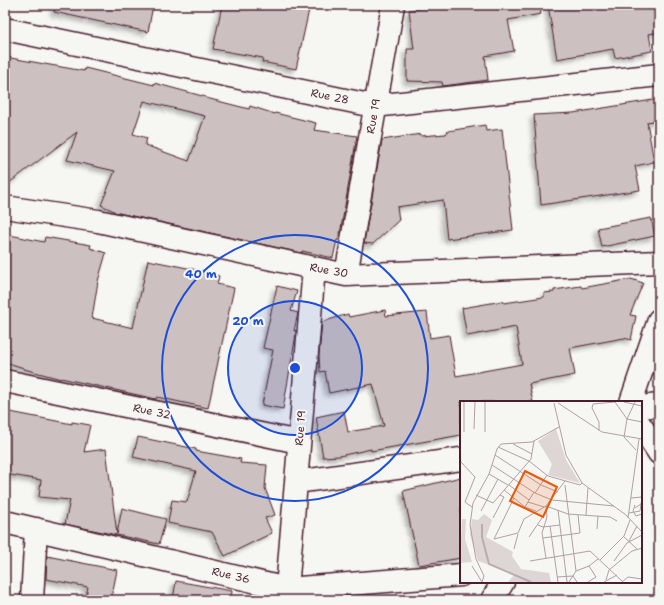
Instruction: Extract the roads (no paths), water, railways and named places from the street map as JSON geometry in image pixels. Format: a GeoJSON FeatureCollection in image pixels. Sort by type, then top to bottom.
{"type":"FeatureCollection","features":[{"type":"Feature","properties":{"kind":"street","name":"Rue 19"},"geometry":{"type":"LineString","coordinates":[[346,275],[374,106],[393,5]]}},
{"type":"Feature","properties":{"kind":"street","name":"Rue 28"},"geometry":{"type":"LineString","coordinates":[[5,29],[374,106],[659,75]]}},
{"type":"Feature","properties":{"kind":"street","name":"Rue 30"},"geometry":{"type":"LineString","coordinates":[[5,207],[98,221],[346,275],[659,262]]}},
{"type":"Feature","properties":{"kind":"street","name":"Rue 19"},"geometry":{"type":"LineString","coordinates":[[287,588],[314,268]]}},
{"type":"Feature","properties":{"kind":"street"},"geometry":{"type":"LineString","coordinates":[[631,401],[659,320]]}},
{"type":"Feature","properties":{"kind":"street","name":"Rue 32"},"geometry":{"type":"LineString","coordinates":[[5,381],[299,442]]}},
{"type":"Feature","properties":{"kind":"street"},"geometry":{"type":"LineString","coordinates":[[642,407],[659,405]]}},
{"type":"Feature","properties":{"kind":"street"},"geometry":{"type":"LineString","coordinates":[[642,428],[659,453]]}},
{"type":"Feature","properties":{"kind":"street"},"geometry":{"type":"LineString","coordinates":[[296,482],[460,459]]}},
{"type":"Feature","properties":{"kind":"street","name":"Rue 36"},"geometry":{"type":"LineString","coordinates":[[5,522],[287,588],[460,575]]}},
{"type":"Feature","properties":{"kind":"street"},"geometry":{"type":"LineString","coordinates":[[32,600],[36,529]]}},
{"type":"Feature","properties":{"kind":"street"},"geometry":{"type":"LineString","coordinates":[[492,600],[502,583]]}}]}
